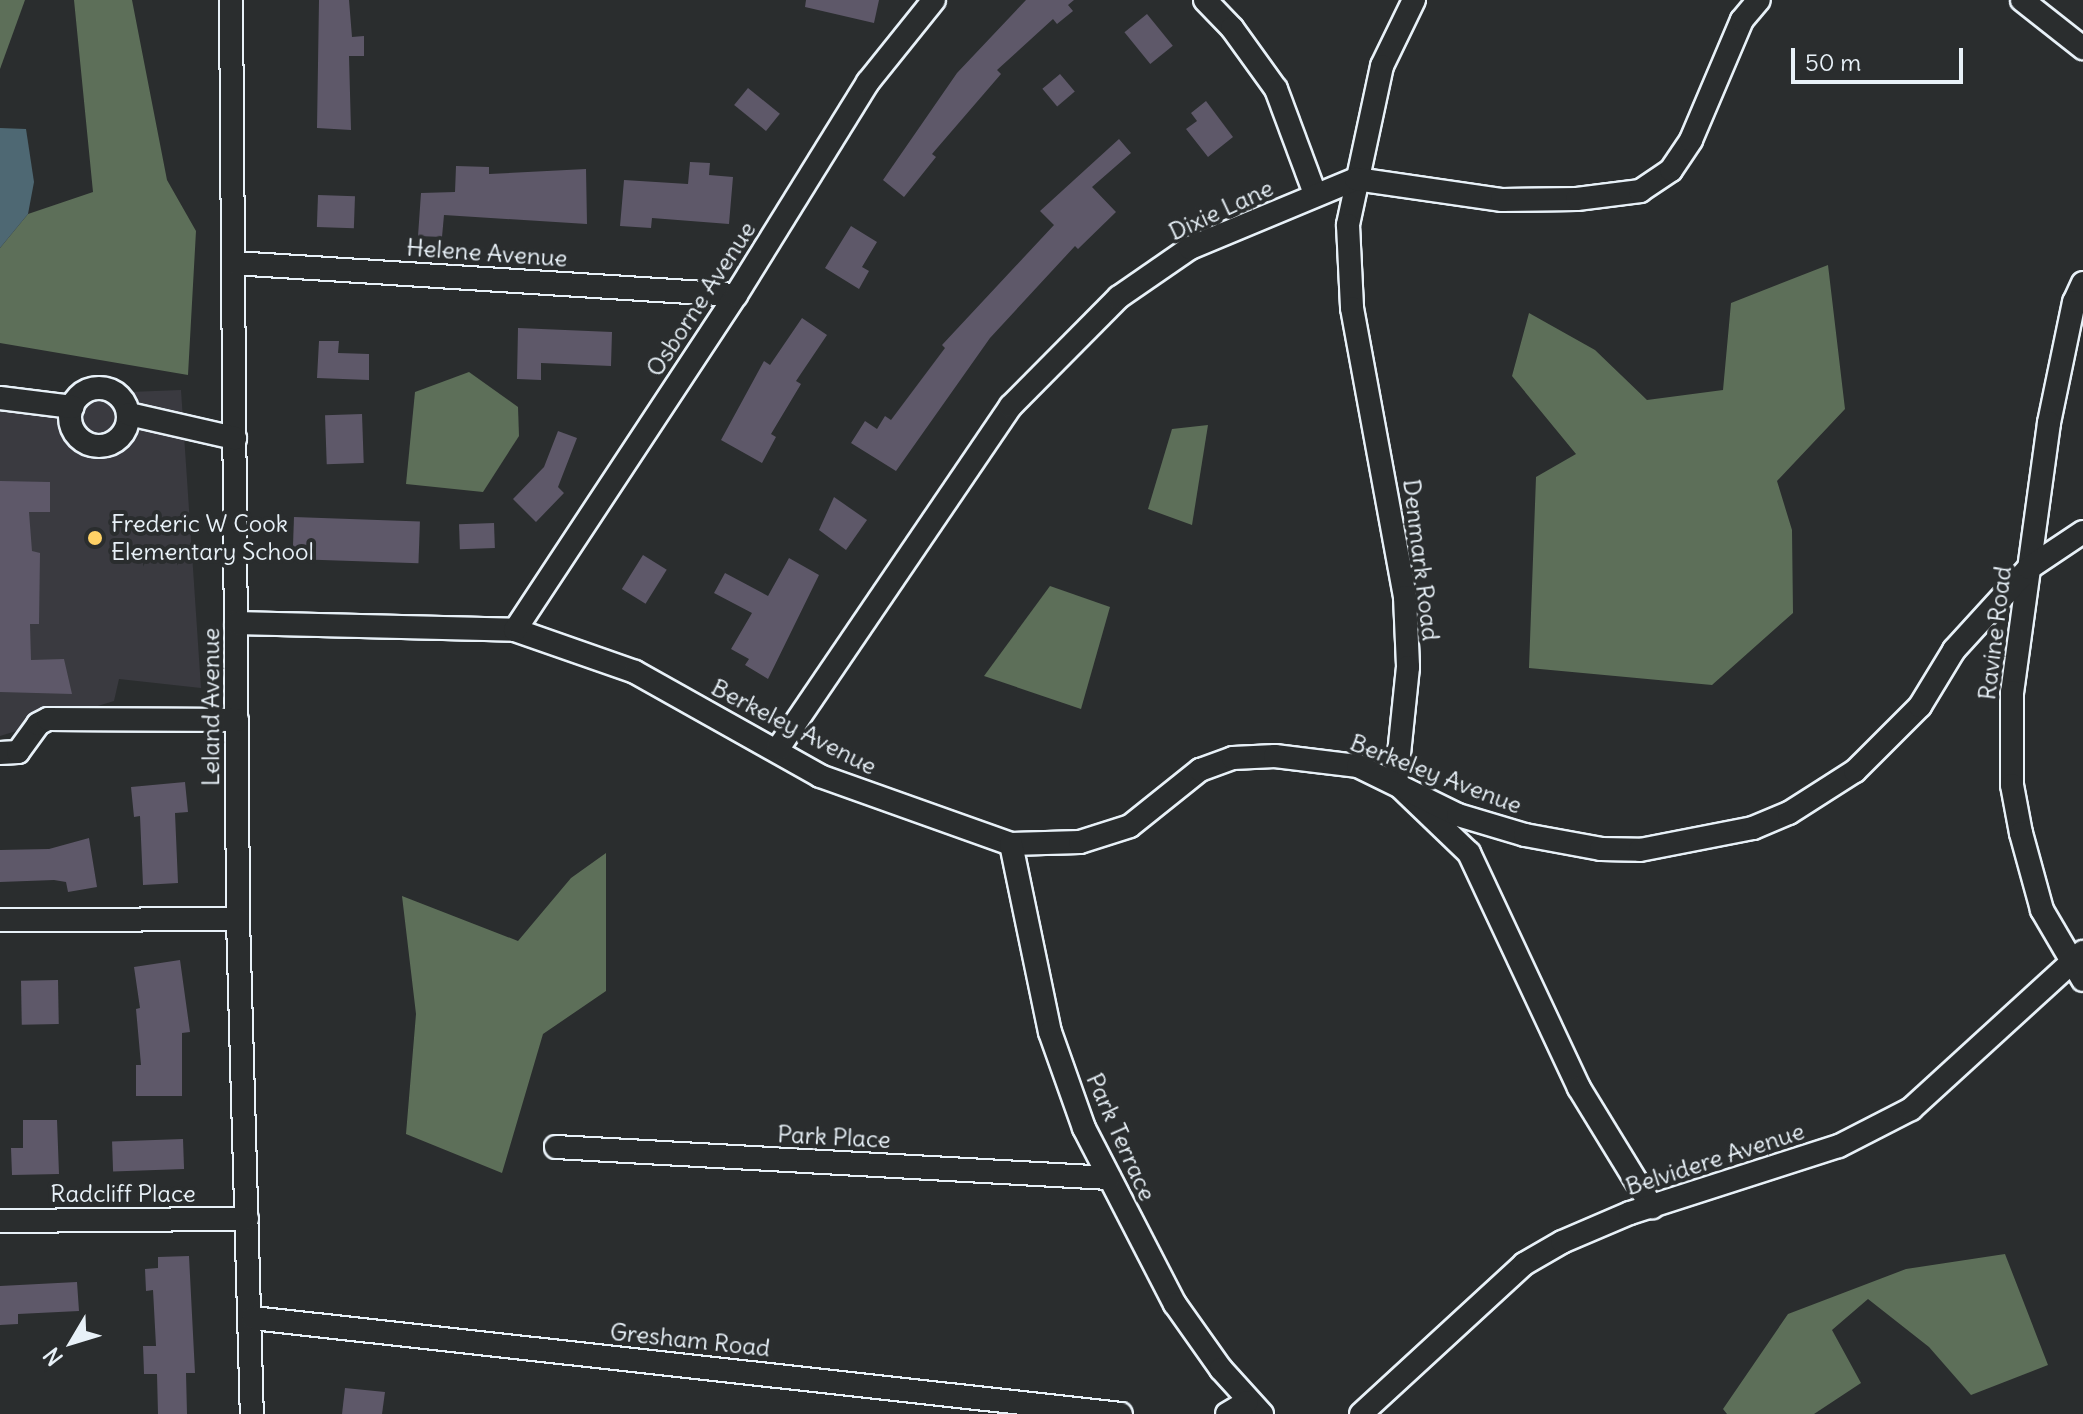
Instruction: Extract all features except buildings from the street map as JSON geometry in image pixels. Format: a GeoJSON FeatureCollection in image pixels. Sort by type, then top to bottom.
{"type":"FeatureCollection","features":[{"type":"Feature","properties":{"kind":"street","name":"Leland Avenue"},"geometry":{"type":"LineString","coordinates":[[231,0],[238,919],[253,1318],[252,1414]]}},
{"type":"Feature","properties":{"kind":"street","name":"Osborne Avenue"},"geometry":{"type":"LineString","coordinates":[[515,630],[736,295],[868,82],[934,0]]}},
{"type":"Feature","properties":{"kind":"street"},"geometry":{"type":"LineString","coordinates":[[1205,0],[1276,89],[1315,194]]}},
{"type":"Feature","properties":{"kind":"street","name":"Denmark Road"},"geometry":{"type":"LineString","coordinates":[[1396,783],[1408,667],[1405,597],[1352,308],[1348,225],[1382,66],[1414,0]]}},
{"type":"Feature","properties":{"kind":"street","name":"Dixie Lane"},"geometry":{"type":"LineString","coordinates":[[777,750],[1011,406],[1055,356],[1119,297],[1190,248],[1356,179],[1502,200],[1577,199],[1640,191],[1671,170],[1691,140],[1742,20],[1759,0]]}},
{"type":"Feature","properties":{"kind":"street"},"geometry":{"type":"LineString","coordinates":[[2022,0],[2083,48]]}},
{"type":"Feature","properties":{"kind":"street","name":"Helene Avenue"},"geometry":{"type":"LineString","coordinates":[[234,263],[736,295]]}},
{"type":"Feature","properties":{"kind":"street","name":"Ravine Road"},"geometry":{"type":"LineString","coordinates":[[2083,283],[2074,302],[2049,423],[2012,692],[2012,785],[2042,910],[2078,956],[2083,980]]}},
{"type":"Feature","properties":{"kind":"street"},"geometry":{"type":"LineString","coordinates":[[103,388],[121,397],[129,414],[126,433],[111,443],[92,445],[75,436],[72,407],[84,393],[103,388]]}},
{"type":"Feature","properties":{"kind":"street"},"geometry":{"type":"LineString","coordinates":[[0,398],[72,407]]}},
{"type":"Feature","properties":{"kind":"street"},"geometry":{"type":"LineString","coordinates":[[129,414],[235,438]]}},
{"type":"Feature","properties":{"kind":"street","name":"Berkeley Avenue"},"geometry":{"type":"LineString","coordinates":[[236,623],[515,630],[582,649],[635,672],[777,750],[866,794],[1011,844],[1080,842],[1130,826],[1200,770],[1233,758],[1316,759],[1358,766],[1489,825],[1601,849],[1678,846],[1753,828],[1823,794],[1884,746],[1920,706],[1954,650],[2029,568],[2083,532]]}},
{"type":"Feature","properties":{"kind":"street"},"geometry":{"type":"LineString","coordinates":[[0,753],[18,752],[38,724],[48,719],[237,720]]}},
{"type":"Feature","properties":{"kind":"street"},"geometry":{"type":"LineString","coordinates":[[1396,783],[1469,853],[1579,1088],[1652,1207]]}},
{"type":"Feature","properties":{"kind":"street","name":"Park Terrace"},"geometry":{"type":"LineString","coordinates":[[1011,844],[1050,1032],[1109,1178],[1175,1304],[1254,1408]]}},
{"type":"Feature","properties":{"kind":"street"},"geometry":{"type":"LineString","coordinates":[[0,920],[238,919]]}},
{"type":"Feature","properties":{"kind":"street","name":"Belvidere Avenue"},"geometry":{"type":"LineString","coordinates":[[1361,1414],[1524,1264],[1562,1242],[1652,1207],[1839,1146],[1911,1109],[2078,956]]}},
{"type":"Feature","properties":{"kind":"street","name":"Park Place"},"geometry":{"type":"LineString","coordinates":[[556,1147],[1109,1178]]}},
{"type":"Feature","properties":{"kind":"street","name":"Radcliff Place"},"geometry":{"type":"LineString","coordinates":[[0,1221],[247,1219]]}},
{"type":"Feature","properties":{"kind":"street","name":"Gresham Road"},"geometry":{"type":"LineString","coordinates":[[253,1318],[1121,1414]]}},
{"type":"Feature","properties":{"kind":"street"},"geometry":{"type":"LineString","coordinates":[[1227,1414],[1254,1408]]}},
{"type":"Feature","properties":{"kind":"shaded area","name":"Frederic W Cook Elementary School"},"geometry":{"type":"Polygon","coordinates":[[[181,390],[201,688],[119,679],[114,701],[0,736],[0,397],[181,390]]]}},
{"type":"Feature","properties":{"kind":"green space"},"geometry":{"type":"Polygon","coordinates":[[[0,0],[25,0],[0,69],[0,0]]]}},
{"type":"Feature","properties":{"kind":"green space"},"geometry":{"type":"Polygon","coordinates":[[[74,0],[132,0],[167,180],[196,231],[188,375],[0,343],[0,248],[28,214],[93,192],[74,0]]]}},
{"type":"Feature","properties":{"kind":"green space"},"geometry":{"type":"Polygon","coordinates":[[[1828,265],[1845,409],[1777,481],[1792,530],[1793,613],[1712,685],[1529,668],[1536,477],[1576,454],[1512,376],[1529,313],[1595,350],[1647,400],[1723,390],[1731,303],[1828,265]]]}},
{"type":"Feature","properties":{"kind":"green space"},"geometry":{"type":"Polygon","coordinates":[[[469,372],[518,407],[519,436],[483,492],[406,484],[415,392],[469,372]]]}},
{"type":"Feature","properties":{"kind":"green space"},"geometry":{"type":"Polygon","coordinates":[[[1208,425],[1192,525],[1148,509],[1172,429],[1208,425]]]}},
{"type":"Feature","properties":{"kind":"green space"},"geometry":{"type":"Polygon","coordinates":[[[1050,586],[1110,607],[1081,709],[984,676],[1050,586]]]}},
{"type":"Feature","properties":{"kind":"green space"},"geometry":{"type":"Polygon","coordinates":[[[606,853],[606,991],[543,1034],[502,1173],[406,1134],[416,1014],[402,896],[518,941],[571,878],[606,853]]]}},
{"type":"Feature","properties":{"kind":"green space"},"geometry":{"type":"Polygon","coordinates":[[[2005,1254],[2048,1365],[1971,1395],[1929,1347],[1868,1299],[1832,1330],[1861,1383],[1814,1414],[1727,1414],[1723,1409],[1788,1314],[1906,1269],[2005,1254]]]}},
{"type":"Feature","properties":{"kind":"water"},"geometry":{"type":"Polygon","coordinates":[[[0,128],[26,129],[34,182],[28,214],[0,248],[0,128]]]}},
{"type":"Feature","properties":{"kind":"place","name":"Frederic W Cook Elementary School"},"geometry":{"type":"Point","coordinates":[95,538]}}]}
